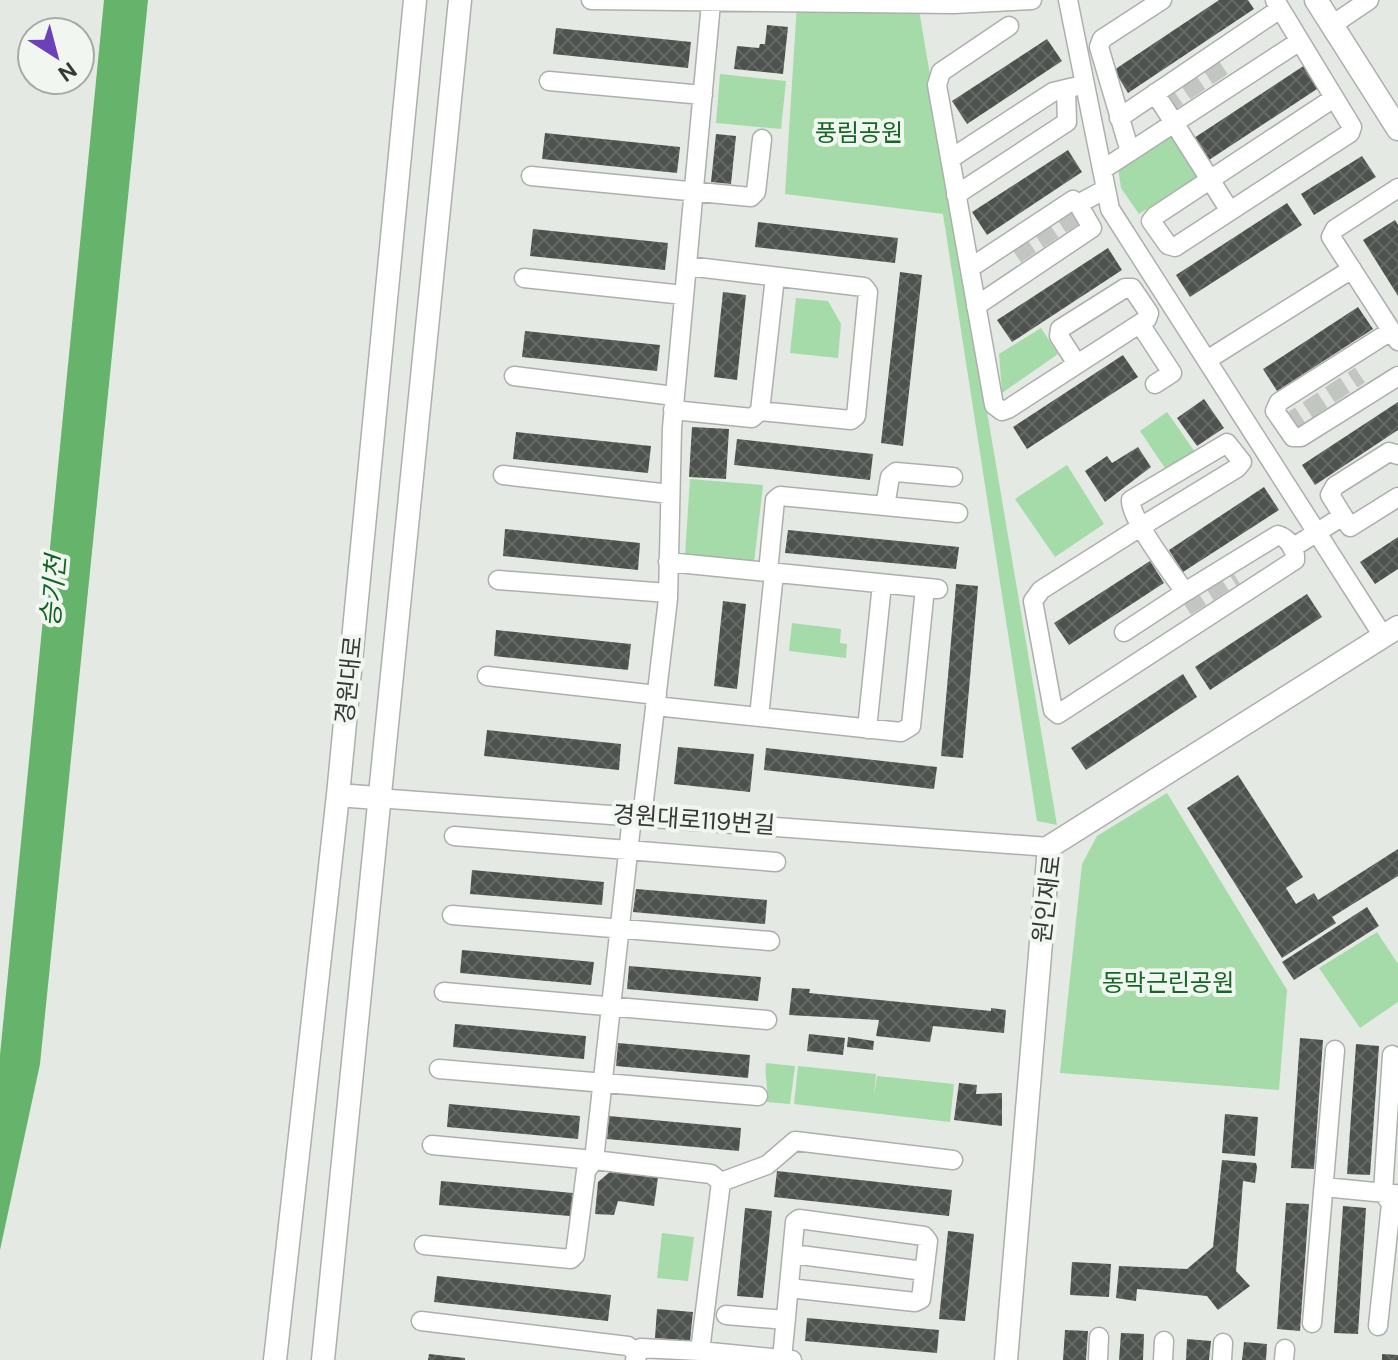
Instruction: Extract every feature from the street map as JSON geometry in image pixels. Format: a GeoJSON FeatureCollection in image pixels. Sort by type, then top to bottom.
{"type":"FeatureCollection","features":[{"type":"Feature","properties":{"kind":"main road","name":"경원대로"},"geometry":{"type":"LineString","coordinates":[[275,1360],[338,795],[415,0]]}},
{"type":"Feature","properties":{"kind":"main road","name":"경원대로"},"geometry":{"type":"LineString","coordinates":[[323,1360],[377,798],[460,0]]}},
{"type":"Feature","properties":{"kind":"main road"},"geometry":{"type":"LineString","coordinates":[[1316,0],[1398,129]]}},
{"type":"Feature","properties":{"kind":"main road","name":"원인재로"},"geometry":{"type":"LineString","coordinates":[[1006,1360],[1049,847],[1390,632]]}},
{"type":"Feature","properties":{"kind":"main road","name":"경원대로119번길"},"geometry":{"type":"LineString","coordinates":[[338,795],[377,798]]}},
{"type":"Feature","properties":{"kind":"street"},"geometry":{"type":"LineString","coordinates":[[591,0],[954,4],[1032,0]]}},
{"type":"Feature","properties":{"kind":"street"},"geometry":{"type":"LineString","coordinates":[[1068,0],[1110,209],[1318,531],[1390,632]]}},
{"type":"Feature","properties":{"kind":"street"},"geometry":{"type":"LineString","coordinates":[[1130,152],[1099,47],[1102,39],[1162,0]]}},
{"type":"Feature","properties":{"kind":"street"},"geometry":{"type":"LineString","coordinates":[[1332,25],[1369,0]]}},
{"type":"Feature","properties":{"kind":"street"},"geometry":{"type":"LineString","coordinates":[[424,1245],[571,1259],[575,1255],[586,1171],[594,1160],[628,851],[637,817],[656,700],[668,593],[674,403],[711,3]]}},
{"type":"Feature","properties":{"kind":"street"},"geometry":{"type":"LineString","coordinates":[[1119,118],[1278,4],[1352,127],[1350,133],[1175,247],[1168,245],[1151,221],[1334,98]]}},
{"type":"Feature","properties":{"kind":"street"},"geometry":{"type":"LineString","coordinates":[[1009,26],[941,72],[937,85],[994,405],[1002,411],[1077,364],[1140,324],[1149,313],[1132,288],[1125,288],[1060,329],[1059,336],[1077,364]]}},
{"type":"Feature","properties":{"kind":"street"},"geometry":{"type":"LineString","coordinates":[[1078,204],[1130,152],[1300,41]]}},
{"type":"Feature","properties":{"kind":"street"},"geometry":{"type":"LineString","coordinates":[[549,81],[703,95]]}},
{"type":"Feature","properties":{"kind":"street"},"geometry":{"type":"LineString","coordinates":[[950,159],[1053,92],[1085,84]]}},
{"type":"Feature","properties":{"kind":"street"},"geometry":{"type":"LineString","coordinates":[[956,195],[1067,122],[1066,89]]}},
{"type":"Feature","properties":{"kind":"street"},"geometry":{"type":"LineString","coordinates":[[1155,93],[1230,211]]}},
{"type":"Feature","properties":{"kind":"street"},"geometry":{"type":"LineString","coordinates":[[531,176],[751,197],[756,192],[762,139]]}},
{"type":"Feature","properties":{"kind":"street"},"geometry":{"type":"LineString","coordinates":[[1398,188],[1335,229],[1331,237],[1395,336],[1279,402],[1275,411],[1293,437],[1301,437],[1398,376]]}},
{"type":"Feature","properties":{"kind":"street"},"geometry":{"type":"LineString","coordinates":[[970,268],[1073,200],[1092,228],[976,306]]}},
{"type":"Feature","properties":{"kind":"street"},"geometry":{"type":"LineString","coordinates":[[1137,250],[1160,235]]}},
{"type":"Feature","properties":{"kind":"street"},"geometry":{"type":"LineString","coordinates":[[687,266],[864,287],[868,292],[856,416],[851,420],[760,411]]}},
{"type":"Feature","properties":{"kind":"street"},"geometry":{"type":"LineString","coordinates":[[1207,360],[1352,269]]}},
{"type":"Feature","properties":{"kind":"street"},"geometry":{"type":"LineString","coordinates":[[514,376],[752,418],[760,411],[775,277]]}},
{"type":"Feature","properties":{"kind":"street"},"geometry":{"type":"LineString","coordinates":[[524,278],[684,295]]}},
{"type":"Feature","properties":{"kind":"street"},"geometry":{"type":"LineString","coordinates":[[1140,301],[1160,288]]}},
{"type":"Feature","properties":{"kind":"street"},"geometry":{"type":"LineString","coordinates":[[1140,324],[1172,373],[1155,384]]}},
{"type":"Feature","properties":{"kind":"street"},"geometry":{"type":"LineString","coordinates":[[1230,446],[1283,422]]}},
{"type":"Feature","properties":{"kind":"street"},"geometry":{"type":"LineString","coordinates":[[1124,632],[1182,594],[1278,535],[1285,537],[1295,560],[1196,622],[1178,634],[1175,641],[1065,713],[1058,714],[1053,710],[1033,601],[1036,594],[1142,526],[1237,468],[1242,462],[1227,443],[1131,500],[1130,506],[1142,526],[1182,594],[1196,622]]}},
{"type":"Feature","properties":{"kind":"street"},"geometry":{"type":"LineString","coordinates":[[1398,455],[1389,452],[1335,486],[1330,495],[1350,527],[1398,497]]}},
{"type":"Feature","properties":{"kind":"street"},"geometry":{"type":"LineString","coordinates":[[885,506],[890,477],[896,472],[953,477]]}},
{"type":"Feature","properties":{"kind":"street"},"geometry":{"type":"LineString","coordinates":[[503,475],[670,494]]}},
{"type":"Feature","properties":{"kind":"street"},"geometry":{"type":"LineString","coordinates":[[759,717],[775,500],[780,496],[958,513]]}},
{"type":"Feature","properties":{"kind":"street"},"geometry":{"type":"LineString","coordinates":[[1292,548],[1343,516]]}},
{"type":"Feature","properties":{"kind":"street"},"geometry":{"type":"LineString","coordinates":[[1239,559],[1256,585]]}},
{"type":"Feature","properties":{"kind":"street"},"geometry":{"type":"LineString","coordinates":[[487,676],[759,717],[901,732],[911,726],[931,589],[668,562]]}},
{"type":"Feature","properties":{"kind":"street"},"geometry":{"type":"LineString","coordinates":[[498,580],[668,593]]}},
{"type":"Feature","properties":{"kind":"street"},"geometry":{"type":"LineString","coordinates":[[867,729],[882,584]]}},
{"type":"Feature","properties":{"kind":"street","name":"경원대로119번길"},"geometry":{"type":"LineString","coordinates":[[377,798],[1049,847]]}},
{"type":"Feature","properties":{"kind":"street"},"geometry":{"type":"LineString","coordinates":[[454,836],[776,862]]}},
{"type":"Feature","properties":{"kind":"street"},"geometry":{"type":"LineString","coordinates":[[452,915],[770,941]]}},
{"type":"Feature","properties":{"kind":"street"},"geometry":{"type":"LineString","coordinates":[[444,992],[767,1020]]}},
{"type":"Feature","properties":{"kind":"street"},"geometry":{"type":"LineString","coordinates":[[1312,1323],[1335,1050]]}},
{"type":"Feature","properties":{"kind":"street"},"geometry":{"type":"LineString","coordinates":[[1378,1326],[1391,1204],[1392,1055]]}},
{"type":"Feature","properties":{"kind":"street"},"geometry":{"type":"LineString","coordinates":[[439,1069],[758,1096]]}},
{"type":"Feature","properties":{"kind":"street"},"geometry":{"type":"LineString","coordinates":[[721,1182],[767,1165],[795,1141],[953,1160]]}},
{"type":"Feature","properties":{"kind":"street"},"geometry":{"type":"LineString","coordinates":[[432,1145],[711,1174],[721,1182]]}},
{"type":"Feature","properties":{"kind":"street"},"geometry":{"type":"LineString","coordinates":[[700,1351],[721,1182]]}},
{"type":"Feature","properties":{"kind":"street"},"geometry":{"type":"LineString","coordinates":[[1324,1187],[1390,1193]]}},
{"type":"Feature","properties":{"kind":"street"},"geometry":{"type":"LineString","coordinates":[[782,1359],[795,1222],[815,1221],[924,1236],[928,1241],[921,1299],[915,1302],[789,1288]]}},
{"type":"Feature","properties":{"kind":"street"},"geometry":{"type":"LineString","coordinates":[[792,1254],[924,1271]]}},
{"type":"Feature","properties":{"kind":"street"},"geometry":{"type":"LineString","coordinates":[[726,1315],[786,1320]]}},
{"type":"Feature","properties":{"kind":"street"},"geometry":{"type":"LineString","coordinates":[[421,1321],[628,1346],[635,1356],[641,1348],[792,1360]]}},
{"type":"Feature","properties":{"kind":"street"},"geometry":{"type":"LineString","coordinates":[[1098,1360],[1099,1337]]}},
{"type":"Feature","properties":{"kind":"green space","name":"풍림공원"},"geometry":{"type":"Polygon","coordinates":[[[797,4],[918,4],[1057,825],[1037,821],[943,214],[785,194],[797,4]]]}},
{"type":"Feature","properties":{"kind":"green space"},"geometry":{"type":"Polygon","coordinates":[[[720,74],[786,81],[781,129],[716,123],[720,74]]]}},
{"type":"Feature","properties":{"kind":"green space"},"geometry":{"type":"Polygon","coordinates":[[[1170,126],[1202,174],[1139,214],[1121,188],[1117,161],[1170,126]]]}},
{"type":"Feature","properties":{"kind":"green space"},"geometry":{"type":"Polygon","coordinates":[[[796,298],[828,301],[841,324],[838,358],[790,353],[796,298]]]}},
{"type":"Feature","properties":{"kind":"green space"},"geometry":{"type":"Polygon","coordinates":[[[1041,328],[1058,354],[1002,393],[999,354],[1041,328]]]}},
{"type":"Feature","properties":{"kind":"green space"},"geometry":{"type":"Polygon","coordinates":[[[1167,412],[1195,452],[1167,471],[1140,431],[1167,412]]]}},
{"type":"Feature","properties":{"kind":"green space"},"geometry":{"type":"Polygon","coordinates":[[[1067,465],[1104,524],[1055,557],[1015,499],[1067,465]]]}},
{"type":"Feature","properties":{"kind":"green space"},"geometry":{"type":"Polygon","coordinates":[[[690,479],[763,485],[754,563],[685,555],[690,479]]]}},
{"type":"Feature","properties":{"kind":"green space"},"geometry":{"type":"Polygon","coordinates":[[[792,623],[841,629],[840,643],[847,644],[846,658],[789,651],[792,623]]]}},
{"type":"Feature","properties":{"kind":"green space","name":"동막근린공원"},"geometry":{"type":"Polygon","coordinates":[[[1167,793],[1287,990],[1279,1090],[1060,1073],[1082,864],[1097,836],[1167,793]]]}},
{"type":"Feature","properties":{"kind":"green space"},"geometry":{"type":"Polygon","coordinates":[[[1377,932],[1398,964],[1398,1002],[1360,1028],[1319,968],[1377,932]]]}},
{"type":"Feature","properties":{"kind":"green space"},"geometry":{"type":"Polygon","coordinates":[[[766,1063],[795,1066],[790,1104],[767,1102],[766,1063]]]}},
{"type":"Feature","properties":{"kind":"green space"},"geometry":{"type":"Polygon","coordinates":[[[798,1066],[876,1074],[874,1095],[877,1076],[954,1084],[950,1122],[794,1104],[798,1066]]]}},
{"type":"Feature","properties":{"kind":"green space"},"geometry":{"type":"Polygon","coordinates":[[[662,1233],[694,1237],[688,1281],[657,1278],[662,1233]]]}},
{"type":"Feature","properties":{"kind":"water","name":"승기천"},"geometry":{"type":"Polygon","coordinates":[[[104,0],[148,0],[40,1064],[0,1250],[0,1055],[104,0]]]}},
{"type":"Feature","properties":{"kind":"building"},"geometry":{"type":"Polygon","coordinates":[[[1219,0],[1248,0],[1254,9],[1128,93],[1114,70],[1219,0]]]}},
{"type":"Feature","properties":{"kind":"building"},"geometry":{"type":"Polygon","coordinates":[[[767,25],[788,27],[783,74],[734,69],[737,46],[759,48],[760,44],[765,44],[767,25]]]}},
{"type":"Feature","properties":{"kind":"building"},"geometry":{"type":"Polygon","coordinates":[[[556,28],[691,42],[688,68],[553,54],[556,28]]]}},
{"type":"Feature","properties":{"kind":"building"},"geometry":{"type":"Polygon","coordinates":[[[1047,39],[1062,61],[967,124],[952,101],[1047,39]]]}},
{"type":"Feature","properties":{"kind":"building"},"geometry":{"type":"Polygon","coordinates":[[[1305,65],[1320,87],[1209,160],[1194,138],[1305,65]]]}},
{"type":"Feature","properties":{"kind":"building"},"geometry":{"type":"Polygon","coordinates":[[[545,133],[680,147],[677,173],[542,159],[545,133]]]}},
{"type":"Feature","properties":{"kind":"building"},"geometry":{"type":"Polygon","coordinates":[[[716,134],[736,136],[731,184],[711,182],[716,134]]]}},
{"type":"Feature","properties":{"kind":"building"},"geometry":{"type":"Polygon","coordinates":[[[1068,150],[1082,172],[987,235],[972,212],[1068,150]]]}},
{"type":"Feature","properties":{"kind":"building"},"geometry":{"type":"Polygon","coordinates":[[[1362,156],[1376,177],[1314,215],[1301,194],[1362,156]]]}},
{"type":"Feature","properties":{"kind":"building"},"geometry":{"type":"Polygon","coordinates":[[[1287,203],[1302,225],[1190,297],[1176,275],[1287,203]]]}},
{"type":"Feature","properties":{"kind":"building"},"geometry":{"type":"Polygon","coordinates":[[[1395,220],[1398,225],[1398,296],[1363,240],[1395,220]]]}},
{"type":"Feature","properties":{"kind":"building"},"geometry":{"type":"Polygon","coordinates":[[[758,222],[898,238],[895,263],[755,247],[758,222]]]}},
{"type":"Feature","properties":{"kind":"building"},"geometry":{"type":"Polygon","coordinates":[[[533,229],[668,243],[665,270],[530,256],[533,229]]]}},
{"type":"Feature","properties":{"kind":"building"},"geometry":{"type":"Polygon","coordinates":[[[1108,248],[1122,270],[1012,342],[997,320],[1108,248]]]}},
{"type":"Feature","properties":{"kind":"building"},"geometry":{"type":"Polygon","coordinates":[[[900,272],[922,275],[903,446],[881,443],[900,272]]]}},
{"type":"Feature","properties":{"kind":"building"},"geometry":{"type":"Polygon","coordinates":[[[723,292],[746,295],[737,380],[714,377],[723,292]]]}},
{"type":"Feature","properties":{"kind":"building"},"geometry":{"type":"Polygon","coordinates":[[[1358,307],[1373,329],[1277,391],[1263,369],[1358,307]]]}},
{"type":"Feature","properties":{"kind":"building"},"geometry":{"type":"Polygon","coordinates":[[[525,331],[660,345],[657,371],[522,357],[525,331]]]}},
{"type":"Feature","properties":{"kind":"building"},"geometry":{"type":"Polygon","coordinates":[[[1123,355],[1138,377],[1027,449],[1013,427],[1123,355]]]}},
{"type":"Feature","properties":{"kind":"building"},"geometry":{"type":"Polygon","coordinates":[[[1204,399],[1224,428],[1197,446],[1177,418],[1204,399]]]}},
{"type":"Feature","properties":{"kind":"building"},"geometry":{"type":"Polygon","coordinates":[[[1398,402],[1398,430],[1315,485],[1302,465],[1398,402]]]}},
{"type":"Feature","properties":{"kind":"building"},"geometry":{"type":"Polygon","coordinates":[[[692,427],[729,429],[726,479],[689,477],[692,427]]]}},
{"type":"Feature","properties":{"kind":"building"},"geometry":{"type":"Polygon","coordinates":[[[516,432],[651,446],[648,473],[513,459],[516,432]]]}},
{"type":"Feature","properties":{"kind":"building"},"geometry":{"type":"Polygon","coordinates":[[[737,439],[873,454],[870,480],[734,465],[737,439]]]}},
{"type":"Feature","properties":{"kind":"building"},"geometry":{"type":"Polygon","coordinates":[[[1138,447],[1151,467],[1105,502],[1085,471],[1107,456],[1112,463],[1138,447]]]}},
{"type":"Feature","properties":{"kind":"building"},"geometry":{"type":"Polygon","coordinates":[[[1264,487],[1279,510],[1183,572],[1169,550],[1264,487]]]}},
{"type":"Feature","properties":{"kind":"building"},"geometry":{"type":"Polygon","coordinates":[[[505,529],[640,543],[638,570],[503,556],[505,529]]]}},
{"type":"Feature","properties":{"kind":"building"},"geometry":{"type":"Polygon","coordinates":[[[788,530],[959,547],[956,569],[785,553],[788,530]]]}},
{"type":"Feature","properties":{"kind":"building"},"geometry":{"type":"Polygon","coordinates":[[[1398,537],[1398,569],[1375,584],[1360,562],[1398,537]]]}},
{"type":"Feature","properties":{"kind":"building"},"geometry":{"type":"Polygon","coordinates":[[[1150,561],[1164,583],[1069,645],[1054,623],[1150,561]]]}},
{"type":"Feature","properties":{"kind":"building"},"geometry":{"type":"Polygon","coordinates":[[[956,584],[978,586],[963,758],[941,756],[956,584]]]}},
{"type":"Feature","properties":{"kind":"building"},"geometry":{"type":"Polygon","coordinates":[[[1307,594],[1322,617],[1210,690],[1195,667],[1307,594]]]}},
{"type":"Feature","properties":{"kind":"building"},"geometry":{"type":"Polygon","coordinates":[[[723,601],[746,604],[737,689],[714,686],[723,601]]]}},
{"type":"Feature","properties":{"kind":"building"},"geometry":{"type":"Polygon","coordinates":[[[496,630],[631,644],[628,670],[494,656],[496,630]]]}},
{"type":"Feature","properties":{"kind":"building"},"geometry":{"type":"Polygon","coordinates":[[[1183,674],[1197,697],[1086,770],[1071,748],[1183,674]]]}},
{"type":"Feature","properties":{"kind":"building"},"geometry":{"type":"Polygon","coordinates":[[[487,730],[621,744],[619,770],[484,756],[487,730]]]}},
{"type":"Feature","properties":{"kind":"building"},"geometry":{"type":"Polygon","coordinates":[[[678,747],[754,754],[750,792],[674,784],[678,747]]]}},
{"type":"Feature","properties":{"kind":"building"},"geometry":{"type":"Polygon","coordinates":[[[766,748],[937,767],[934,789],[764,770],[766,748]]]}},
{"type":"Feature","properties":{"kind":"building"},"geometry":{"type":"Polygon","coordinates":[[[1238,775],[1303,877],[1286,888],[1296,904],[1314,893],[1318,900],[1398,849],[1398,876],[1332,917],[1336,923],[1282,958],[1187,808],[1238,775]]]}},
{"type":"Feature","properties":{"kind":"building"},"geometry":{"type":"Polygon","coordinates":[[[472,870],[604,882],[602,905],[470,894],[472,870]]]}},
{"type":"Feature","properties":{"kind":"building"},"geometry":{"type":"Polygon","coordinates":[[[636,889],[767,900],[765,924],[633,912],[636,889]]]}},
{"type":"Feature","properties":{"kind":"building"},"geometry":{"type":"Polygon","coordinates":[[[1367,907],[1379,926],[1294,980],[1282,962],[1367,907]]]}},
{"type":"Feature","properties":{"kind":"building"},"geometry":{"type":"Polygon","coordinates":[[[462,950],[594,962],[591,985],[460,973],[462,950]]]}},
{"type":"Feature","properties":{"kind":"building"},"geometry":{"type":"Polygon","coordinates":[[[629,966],[761,977],[758,1001],[627,989],[629,966]]]}},
{"type":"Feature","properties":{"kind":"building"},"geometry":{"type":"Polygon","coordinates":[[[792,988],[810,989],[809,993],[1006,1010],[1004,1033],[933,1026],[930,1042],[876,1036],[879,1020],[789,1015],[792,988]]]}},
{"type":"Feature","properties":{"kind":"building"},"geometry":{"type":"Polygon","coordinates":[[[455,1024],[586,1036],[584,1059],[453,1047],[455,1024]]]}},
{"type":"Feature","properties":{"kind":"building"},"geometry":{"type":"Polygon","coordinates":[[[809,1034],[845,1038],[843,1055],[807,1051],[809,1034]]]}},
{"type":"Feature","properties":{"kind":"building"},"geometry":{"type":"Polygon","coordinates":[[[848,1037],[874,1041],[873,1050],[847,1047],[848,1037]]]}},
{"type":"Feature","properties":{"kind":"building"},"geometry":{"type":"Polygon","coordinates":[[[1300,1038],[1323,1040],[1314,1169],[1291,1168],[1300,1038]]]}},
{"type":"Feature","properties":{"kind":"building"},"geometry":{"type":"Polygon","coordinates":[[[618,1043],[750,1055],[748,1078],[616,1066],[618,1043]]]}},
{"type":"Feature","properties":{"kind":"building"},"geometry":{"type":"Polygon","coordinates":[[[1356,1044],[1379,1046],[1370,1175],[1347,1174],[1356,1044]]]}},
{"type":"Feature","properties":{"kind":"building"},"geometry":{"type":"Polygon","coordinates":[[[959,1083],[977,1085],[976,1094],[1002,1093],[1002,1126],[954,1120],[959,1083]]]}},
{"type":"Feature","properties":{"kind":"building"},"geometry":{"type":"Polygon","coordinates":[[[449,1104],[580,1116],[578,1139],[447,1127],[449,1104]]]}},
{"type":"Feature","properties":{"kind":"building"},"geometry":{"type":"Polygon","coordinates":[[[1225,1114],[1258,1117],[1255,1156],[1222,1153],[1225,1114]]]}},
{"type":"Feature","properties":{"kind":"building"},"geometry":{"type":"Polygon","coordinates":[[[609,1116],[741,1128],[739,1151],[607,1139],[609,1116]]]}},
{"type":"Feature","properties":{"kind":"building"},"geometry":{"type":"Polygon","coordinates":[[[1222,1160],[1256,1163],[1257,1167],[1255,1183],[1243,1181],[1236,1271],[1250,1286],[1218,1310],[1207,1296],[1137,1289],[1136,1301],[1116,1298],[1119,1266],[1187,1269],[1213,1247],[1222,1160]]]}},
{"type":"Feature","properties":{"kind":"building"},"geometry":{"type":"Polygon","coordinates":[[[611,1171],[658,1177],[654,1206],[618,1201],[614,1215],[595,1214],[598,1182],[611,1171]]]}},
{"type":"Feature","properties":{"kind":"building"},"geometry":{"type":"Polygon","coordinates":[[[777,1171],[952,1190],[949,1216],[774,1197],[777,1171]]]}},
{"type":"Feature","properties":{"kind":"building"},"geometry":{"type":"Polygon","coordinates":[[[441,1181],[573,1193],[570,1216],[439,1205],[441,1181]]]}},
{"type":"Feature","properties":{"kind":"building"},"geometry":{"type":"Polygon","coordinates":[[[1286,1203],[1309,1204],[1300,1331],[1277,1329],[1286,1203]]]}},
{"type":"Feature","properties":{"kind":"building"},"geometry":{"type":"Polygon","coordinates":[[[1343,1206],[1366,1208],[1358,1334],[1334,1333],[1343,1206]]]}},
{"type":"Feature","properties":{"kind":"building"},"geometry":{"type":"Polygon","coordinates":[[[745,1208],[772,1211],[763,1298],[737,1296],[745,1208]]]}},
{"type":"Feature","properties":{"kind":"building"},"geometry":{"type":"Polygon","coordinates":[[[948,1231],[974,1234],[965,1321],[939,1319],[948,1231]]]}},
{"type":"Feature","properties":{"kind":"building"},"geometry":{"type":"Polygon","coordinates":[[[1072,1262],[1111,1264],[1109,1297],[1070,1295],[1072,1262]]]}},
{"type":"Feature","properties":{"kind":"building"},"geometry":{"type":"Polygon","coordinates":[[[437,1276],[611,1295],[608,1321],[434,1302],[437,1276]]]}},
{"type":"Feature","properties":{"kind":"building"},"geometry":{"type":"Polygon","coordinates":[[[657,1309],[693,1312],[690,1341],[655,1338],[657,1309]]]}},
{"type":"Feature","properties":{"kind":"building"},"geometry":{"type":"Polygon","coordinates":[[[807,1318],[939,1330],[937,1353],[805,1341],[807,1318]]]}},
{"type":"Feature","properties":{"kind":"building"},"geometry":{"type":"Polygon","coordinates":[[[1065,1330],[1088,1331],[1086,1360],[1063,1360],[1065,1330]]]}},
{"type":"Feature","properties":{"kind":"building"},"geometry":{"type":"Polygon","coordinates":[[[1121,1333],[1144,1334],[1143,1360],[1119,1360],[1121,1333]]]}},
{"type":"Feature","properties":{"kind":"building"},"geometry":{"type":"Polygon","coordinates":[[[1187,1339],[1211,1341],[1209,1360],[1186,1360],[1187,1339]]]}},
{"type":"Feature","properties":{"kind":"building"},"geometry":{"type":"Polygon","coordinates":[[[1244,1342],[1267,1344],[1266,1360],[1242,1360],[1244,1342]]]}},
{"type":"Feature","properties":{"kind":"building"},"geometry":{"type":"Polygon","coordinates":[[[429,1354],[465,1358],[465,1360],[428,1360],[429,1354]]]}},
{"type":"Feature","properties":{"kind":"building"},"geometry":{"type":"Polygon","coordinates":[[[1382,1354],[1398,1355],[1398,1360],[1382,1360],[1382,1354]]]}},
{"type":"Feature","properties":{"kind":"tunnel"},"geometry":{"type":"LineString","coordinates":[[1163,107],[1228,63]]}},
{"type":"Feature","properties":{"kind":"tunnel"},"geometry":{"type":"LineString","coordinates":[[1016,255],[1082,211]]}},
{"type":"Feature","properties":{"kind":"tunnel"},"geometry":{"type":"LineString","coordinates":[[1285,425],[1360,375]]}},
{"type":"Feature","properties":{"kind":"tunnel"},"geometry":{"type":"LineString","coordinates":[[1186,607],[1235,576]]}}]}
